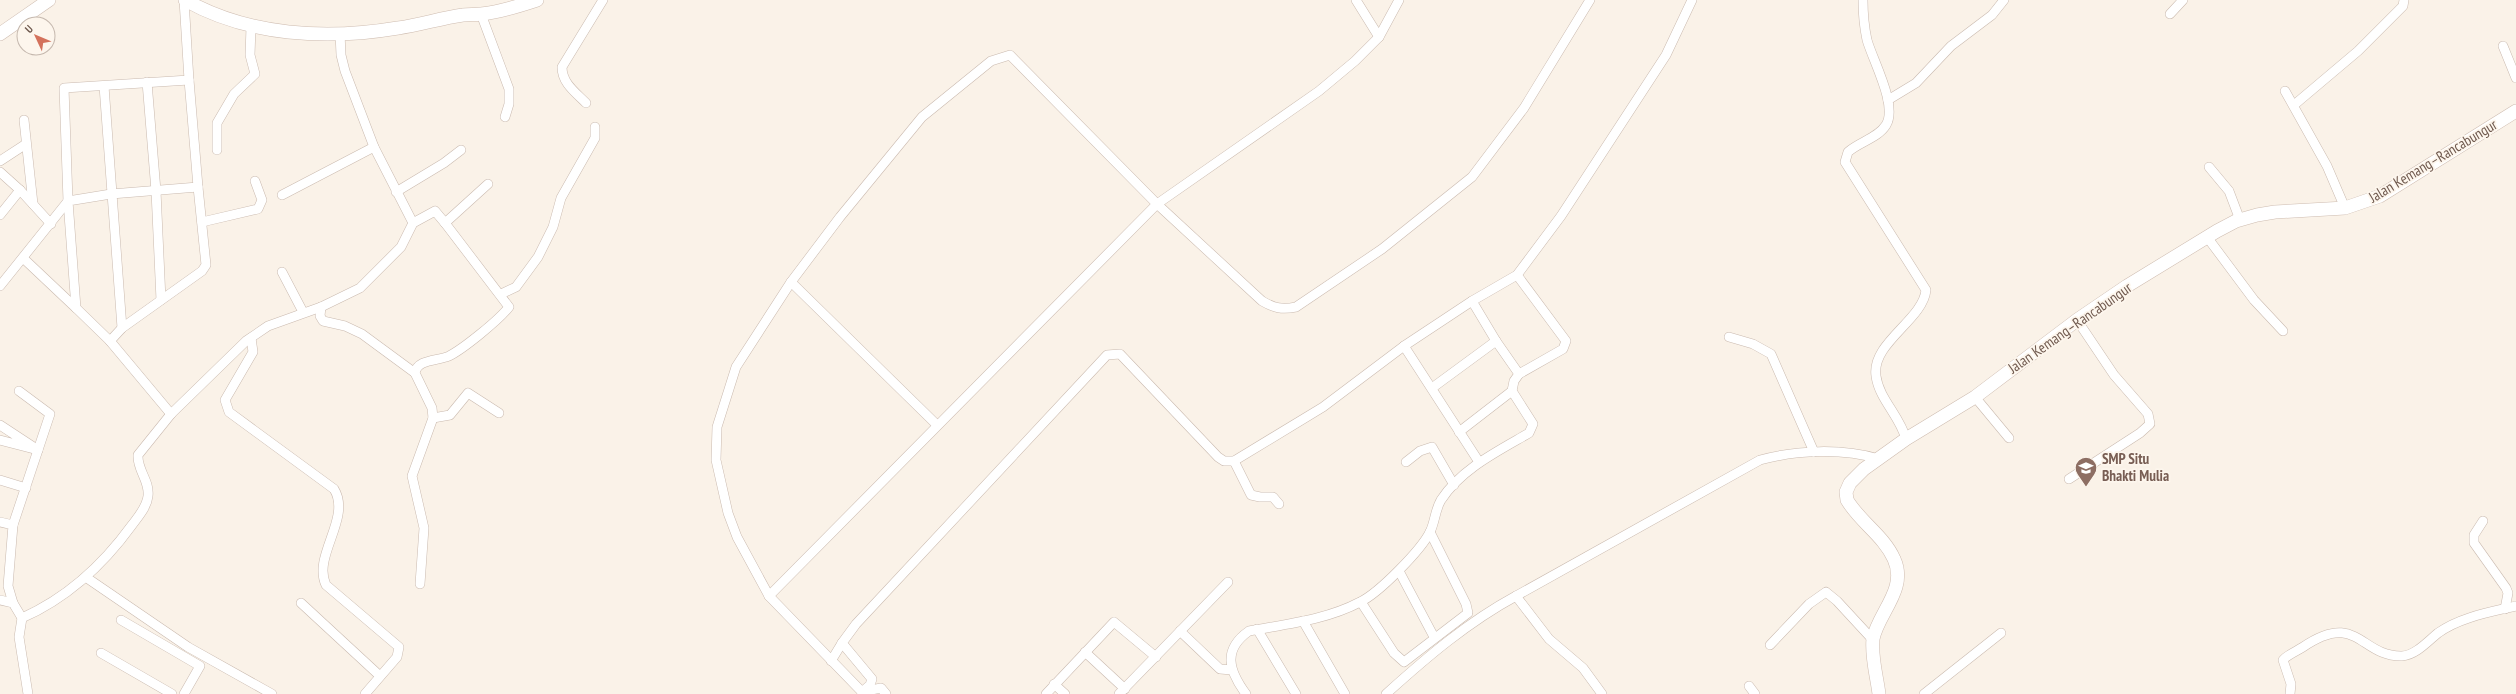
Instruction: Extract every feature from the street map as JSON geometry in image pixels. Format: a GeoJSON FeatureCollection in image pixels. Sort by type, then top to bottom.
{"type":"FeatureCollection","features":[{"type":"Feature","properties":{"kind":"street"},"geometry":{"type":"LineString","coordinates":[[0,34],[49,0]]}},
{"type":"Feature","properties":{"kind":"street"},"geometry":{"type":"LineString","coordinates":[[184,0],[208,12],[251,27],[290,33],[340,33],[397,28],[464,15],[481,14],[537,0]]}},
{"type":"Feature","properties":{"kind":"street"},"geometry":{"type":"LineString","coordinates":[[110,341],[122,328],[196,276],[206,265],[189,80],[184,0]]}},
{"type":"Feature","properties":{"kind":"street"},"geometry":{"type":"LineString","coordinates":[[586,103],[568,85],[562,74],[562,67],[603,0]]}},
{"type":"Feature","properties":{"kind":"street"},"geometry":{"type":"LineString","coordinates":[[1356,0],[1379,36]]}},
{"type":"Feature","properties":{"kind":"street"},"geometry":{"type":"LineString","coordinates":[[770,596],[1156,204],[1319,91],[1355,61],[1379,36],[1399,0]]}},
{"type":"Feature","properties":{"kind":"street"},"geometry":{"type":"LineString","coordinates":[[863,693],[770,596],[737,537],[728,513],[716,460],[717,427],[736,367],[791,282],[874,175],[922,117],[991,61],[1010,55],[1156,204],[1262,301],[1274,308],[1296,307],[1382,249],[1472,177],[1524,108],[1590,0]]}},
{"type":"Feature","properties":{"kind":"street"},"geometry":{"type":"LineString","coordinates":[[831,661],[856,624],[1107,356],[1120,354],[1218,457],[1224,461],[1234,461],[1323,407],[1404,346],[1472,301],[1517,275],[1561,216],[1666,55],[1692,0]]}},
{"type":"Feature","properties":{"kind":"street"},"geometry":{"type":"LineString","coordinates":[[1863,0],[1865,30],[1888,100],[1890,114],[1886,125],[1880,132],[1848,152],[1845,162],[1926,290],[1920,305],[1881,354],[1876,366],[1879,388],[1898,419],[1906,439]]}},
{"type":"Feature","properties":{"kind":"street"},"geometry":{"type":"LineString","coordinates":[[1888,100],[1916,83],[1951,46],[1992,15],[2004,0]]}},
{"type":"Feature","properties":{"kind":"street"},"geometry":{"type":"LineString","coordinates":[[2170,14],[2183,0]]}},
{"type":"Feature","properties":{"kind":"street"},"geometry":{"type":"LineString","coordinates":[[2294,105],[2358,51],[2403,6],[2404,0]]}},
{"type":"Feature","properties":{"kind":"street"},"geometry":{"type":"LineString","coordinates":[[481,14],[509,89],[509,104],[505,117]]}},
{"type":"Feature","properties":{"kind":"street"},"geometry":{"type":"LineString","coordinates":[[217,150],[215,131],[223,110],[234,94],[255,74],[250,55],[251,27]]}},
{"type":"Feature","properties":{"kind":"street"},"geometry":{"type":"LineString","coordinates":[[340,33],[342,63],[374,147],[413,223]]}},
{"type":"Feature","properties":{"kind":"street"},"geometry":{"type":"LineString","coordinates":[[2502,46],[2516,78]]}},
{"type":"Feature","properties":{"kind":"street"},"geometry":{"type":"LineString","coordinates":[[76,308],[68,201],[64,90],[66,86],[104,86],[189,80]]}},
{"type":"Feature","properties":{"kind":"street"},"geometry":{"type":"LineString","coordinates":[[147,82],[156,191],[161,300]]}},
{"type":"Feature","properties":{"kind":"street"},"geometry":{"type":"LineString","coordinates":[[104,86],[122,328]]}},
{"type":"Feature","properties":{"kind":"street"},"geometry":{"type":"LineString","coordinates":[[2285,91],[2327,166],[2345,208]]}},
{"type":"Feature","properties":{"kind":"street","name":"Jalan Kemang–Rancabungur"},"geometry":{"type":"LineString","coordinates":[[1879,694],[1873,640],[1877,626],[1891,601],[1897,570],[1891,552],[1851,507],[1847,500],[1846,492],[1850,483],[1906,439],[1975,397],[2077,320],[2207,237],[2240,220],[2275,212],[2345,208],[2380,196],[2516,111]]}},
{"type":"Feature","properties":{"kind":"street"},"geometry":{"type":"LineString","coordinates":[[24,120],[33,204]]}},
{"type":"Feature","properties":{"kind":"street"},"geometry":{"type":"LineString","coordinates":[[501,294],[516,287],[538,257],[553,227],[561,198],[595,138],[595,127]]}},
{"type":"Feature","properties":{"kind":"street"},"geometry":{"type":"LineString","coordinates":[[0,161],[26,144]]}},
{"type":"Feature","properties":{"kind":"street"},"geometry":{"type":"LineString","coordinates":[[282,195],[374,147]]}},
{"type":"Feature","properties":{"kind":"street"},"geometry":{"type":"LineString","coordinates":[[396,192],[444,163],[461,150]]}},
{"type":"Feature","properties":{"kind":"street"},"geometry":{"type":"LineString","coordinates":[[2209,166],[2229,191],[2240,220]]}},
{"type":"Feature","properties":{"kind":"street"},"geometry":{"type":"LineString","coordinates":[[0,172],[20,190],[51,224]]}},
{"type":"Feature","properties":{"kind":"street"},"geometry":{"type":"LineString","coordinates":[[202,222],[258,209],[262,200],[255,181]]}},
{"type":"Feature","properties":{"kind":"street"},"geometry":{"type":"LineString","coordinates":[[445,223],[488,184]]}},
{"type":"Feature","properties":{"kind":"street"},"geometry":{"type":"LineString","coordinates":[[0,286],[68,201],[111,194],[198,187]]}},
{"type":"Feature","properties":{"kind":"street"},"geometry":{"type":"LineString","coordinates":[[0,215],[20,190]]}},
{"type":"Feature","properties":{"kind":"street"},"geometry":{"type":"LineString","coordinates":[[22,618],[87,578],[114,550],[142,511],[148,497],[148,490],[138,462],[138,455],[171,414],[252,338],[268,326],[303,312],[321,307],[360,288],[401,247],[413,223],[435,211],[508,303],[509,307],[506,311],[448,356],[420,364],[416,368],[416,373]]}},
{"type":"Feature","properties":{"kind":"street"},"geometry":{"type":"LineString","coordinates":[[2207,237],[2254,300],[2283,330]]}},
{"type":"Feature","properties":{"kind":"street"},"geometry":{"type":"LineString","coordinates":[[23,258],[110,341],[171,414]]}},
{"type":"Feature","properties":{"kind":"street"},"geometry":{"type":"LineString","coordinates":[[282,272],[303,312]]}},
{"type":"Feature","properties":{"kind":"street"},"geometry":{"type":"LineString","coordinates":[[1459,432],[1512,391],[1514,381],[1519,374],[1563,349],[1566,341],[1517,275]]}},
{"type":"Feature","properties":{"kind":"street"},"geometry":{"type":"LineString","coordinates":[[791,282],[937,425]]}},
{"type":"Feature","properties":{"kind":"street"},"geometry":{"type":"LineString","coordinates":[[1472,301],[1496,341],[1519,374]]}},
{"type":"Feature","properties":{"kind":"street"},"geometry":{"type":"LineString","coordinates":[[321,307],[320,316],[323,321],[345,326],[362,334],[416,373],[432,408],[433,418],[412,476],[424,528],[420,584]]}},
{"type":"Feature","properties":{"kind":"street"},"geometry":{"type":"LineString","coordinates":[[2069,479],[2140,433],[2150,424],[2148,414],[2114,375],[2077,320]]}},
{"type":"Feature","properties":{"kind":"street"},"geometry":{"type":"LineString","coordinates":[[1729,337],[1753,344],[1771,354],[1814,452]]}},
{"type":"Feature","properties":{"kind":"street"},"geometry":{"type":"LineString","coordinates":[[252,338],[253,352],[225,400],[229,412],[326,481],[337,493],[339,510],[322,575],[326,584],[399,647],[397,657],[365,694]]}},
{"type":"Feature","properties":{"kind":"street"},"geometry":{"type":"LineString","coordinates":[[1432,388],[1496,341]]}},
{"type":"Feature","properties":{"kind":"street"},"geometry":{"type":"LineString","coordinates":[[1404,346],[1479,462]]}},
{"type":"Feature","properties":{"kind":"street"},"geometry":{"type":"LineString","coordinates":[[19,391],[50,414],[13,525],[4,562],[8,586],[13,603],[22,618],[19,637],[28,694]]}},
{"type":"Feature","properties":{"kind":"street"},"geometry":{"type":"LineString","coordinates":[[1246,694],[1232,670],[1232,651],[1236,644],[1249,631],[1332,614],[1361,602],[1399,571],[1430,532],[1440,501],[1454,484],[1479,462],[1529,433],[1533,428],[1534,424],[1512,391]]}},
{"type":"Feature","properties":{"kind":"street"},"geometry":{"type":"LineString","coordinates":[[433,418],[450,415],[468,393],[499,413]]}},
{"type":"Feature","properties":{"kind":"street"},"geometry":{"type":"LineString","coordinates":[[1975,397],[2009,438]]}},
{"type":"Feature","properties":{"kind":"street"},"geometry":{"type":"LineString","coordinates":[[0,425],[38,450]]}},
{"type":"Feature","properties":{"kind":"street"},"geometry":{"type":"LineString","coordinates":[[0,440],[38,450]]}},
{"type":"Feature","properties":{"kind":"street"},"geometry":{"type":"LineString","coordinates":[[1406,462],[1420,451],[1432,447],[1454,484]]}},
{"type":"Feature","properties":{"kind":"street"},"geometry":{"type":"LineString","coordinates":[[1386,694],[1429,655],[1465,628],[1516,596],[1760,460],[1775,456],[1814,452],[1843,452],[1879,459]]}},
{"type":"Feature","properties":{"kind":"street"},"geometry":{"type":"LineString","coordinates":[[1234,461],[1251,495],[1255,497],[1274,497],[1279,504]]}},
{"type":"Feature","properties":{"kind":"street"},"geometry":{"type":"LineString","coordinates":[[0,480],[26,488]]}},
{"type":"Feature","properties":{"kind":"street"},"geometry":{"type":"LineString","coordinates":[[2483,521],[2473,539],[2506,588],[2508,593],[2505,609]]}},
{"type":"Feature","properties":{"kind":"street"},"geometry":{"type":"LineString","coordinates":[[0,522],[13,525]]}},
{"type":"Feature","properties":{"kind":"street"},"geometry":{"type":"LineString","coordinates":[[1361,602],[1394,653],[1404,662],[1434,637],[1465,616],[1468,610],[1430,532]]}},
{"type":"Feature","properties":{"kind":"street"},"geometry":{"type":"LineString","coordinates":[[1399,571],[1434,637]]}},
{"type":"Feature","properties":{"kind":"street"},"geometry":{"type":"LineString","coordinates":[[87,578],[188,647],[272,694]]}},
{"type":"Feature","properties":{"kind":"street"},"geometry":{"type":"LineString","coordinates":[[1085,652],[1122,691],[1228,582]]}},
{"type":"Feature","properties":{"kind":"street"},"geometry":{"type":"LineString","coordinates":[[1770,645],[1809,604],[1826,592],[1837,600],[1873,640]]}},
{"type":"Feature","properties":{"kind":"street"},"geometry":{"type":"LineString","coordinates":[[1516,596],[1549,639],[1583,668],[1602,694]]}},
{"type":"Feature","properties":{"kind":"street"},"geometry":{"type":"LineString","coordinates":[[0,600],[13,603]]}},
{"type":"Feature","properties":{"kind":"street"},"geometry":{"type":"LineString","coordinates":[[301,603],[380,676]]}},
{"type":"Feature","properties":{"kind":"street"},"geometry":{"type":"LineString","coordinates":[[2290,694],[2291,684],[2283,660],[2310,642],[2329,634],[2340,632],[2353,635],[2389,653],[2403,656],[2417,650],[2440,632],[2478,615],[2516,606]]}},
{"type":"Feature","properties":{"kind":"street"},"geometry":{"type":"LineString","coordinates":[[121,620],[200,666],[184,694]]}},
{"type":"Feature","properties":{"kind":"street"},"geometry":{"type":"LineString","coordinates":[[1303,621],[1345,694]]}},
{"type":"Feature","properties":{"kind":"street"},"geometry":{"type":"LineString","coordinates":[[1046,694],[1114,622],[1156,656]]}},
{"type":"Feature","properties":{"kind":"street"},"geometry":{"type":"LineString","coordinates":[[1256,629],[1296,694]]}},
{"type":"Feature","properties":{"kind":"street"},"geometry":{"type":"LineString","coordinates":[[1180,631],[1220,669],[1232,670]]}},
{"type":"Feature","properties":{"kind":"street"},"geometry":{"type":"LineString","coordinates":[[1924,694],[2001,633]]}},
{"type":"Feature","properties":{"kind":"street"},"geometry":{"type":"LineString","coordinates":[[842,643],[872,679],[870,685],[863,693]]}},
{"type":"Feature","properties":{"kind":"street"},"geometry":{"type":"LineString","coordinates":[[101,653],[172,694]]}},
{"type":"Feature","properties":{"kind":"street"},"geometry":{"type":"LineString","coordinates":[[1054,684],[1065,694]]}},
{"type":"Feature","properties":{"kind":"street"},"geometry":{"type":"LineString","coordinates":[[1749,686],[1755,694]]}},
{"type":"Feature","properties":{"kind":"street"},"geometry":{"type":"LineString","coordinates":[[863,693],[880,688],[886,694]]}},
{"type":"Feature","properties":{"kind":"place","name":"SMP Situ Bhakti Mulia"},"geometry":{"type":"Point","coordinates":[2086,488]}}]}
